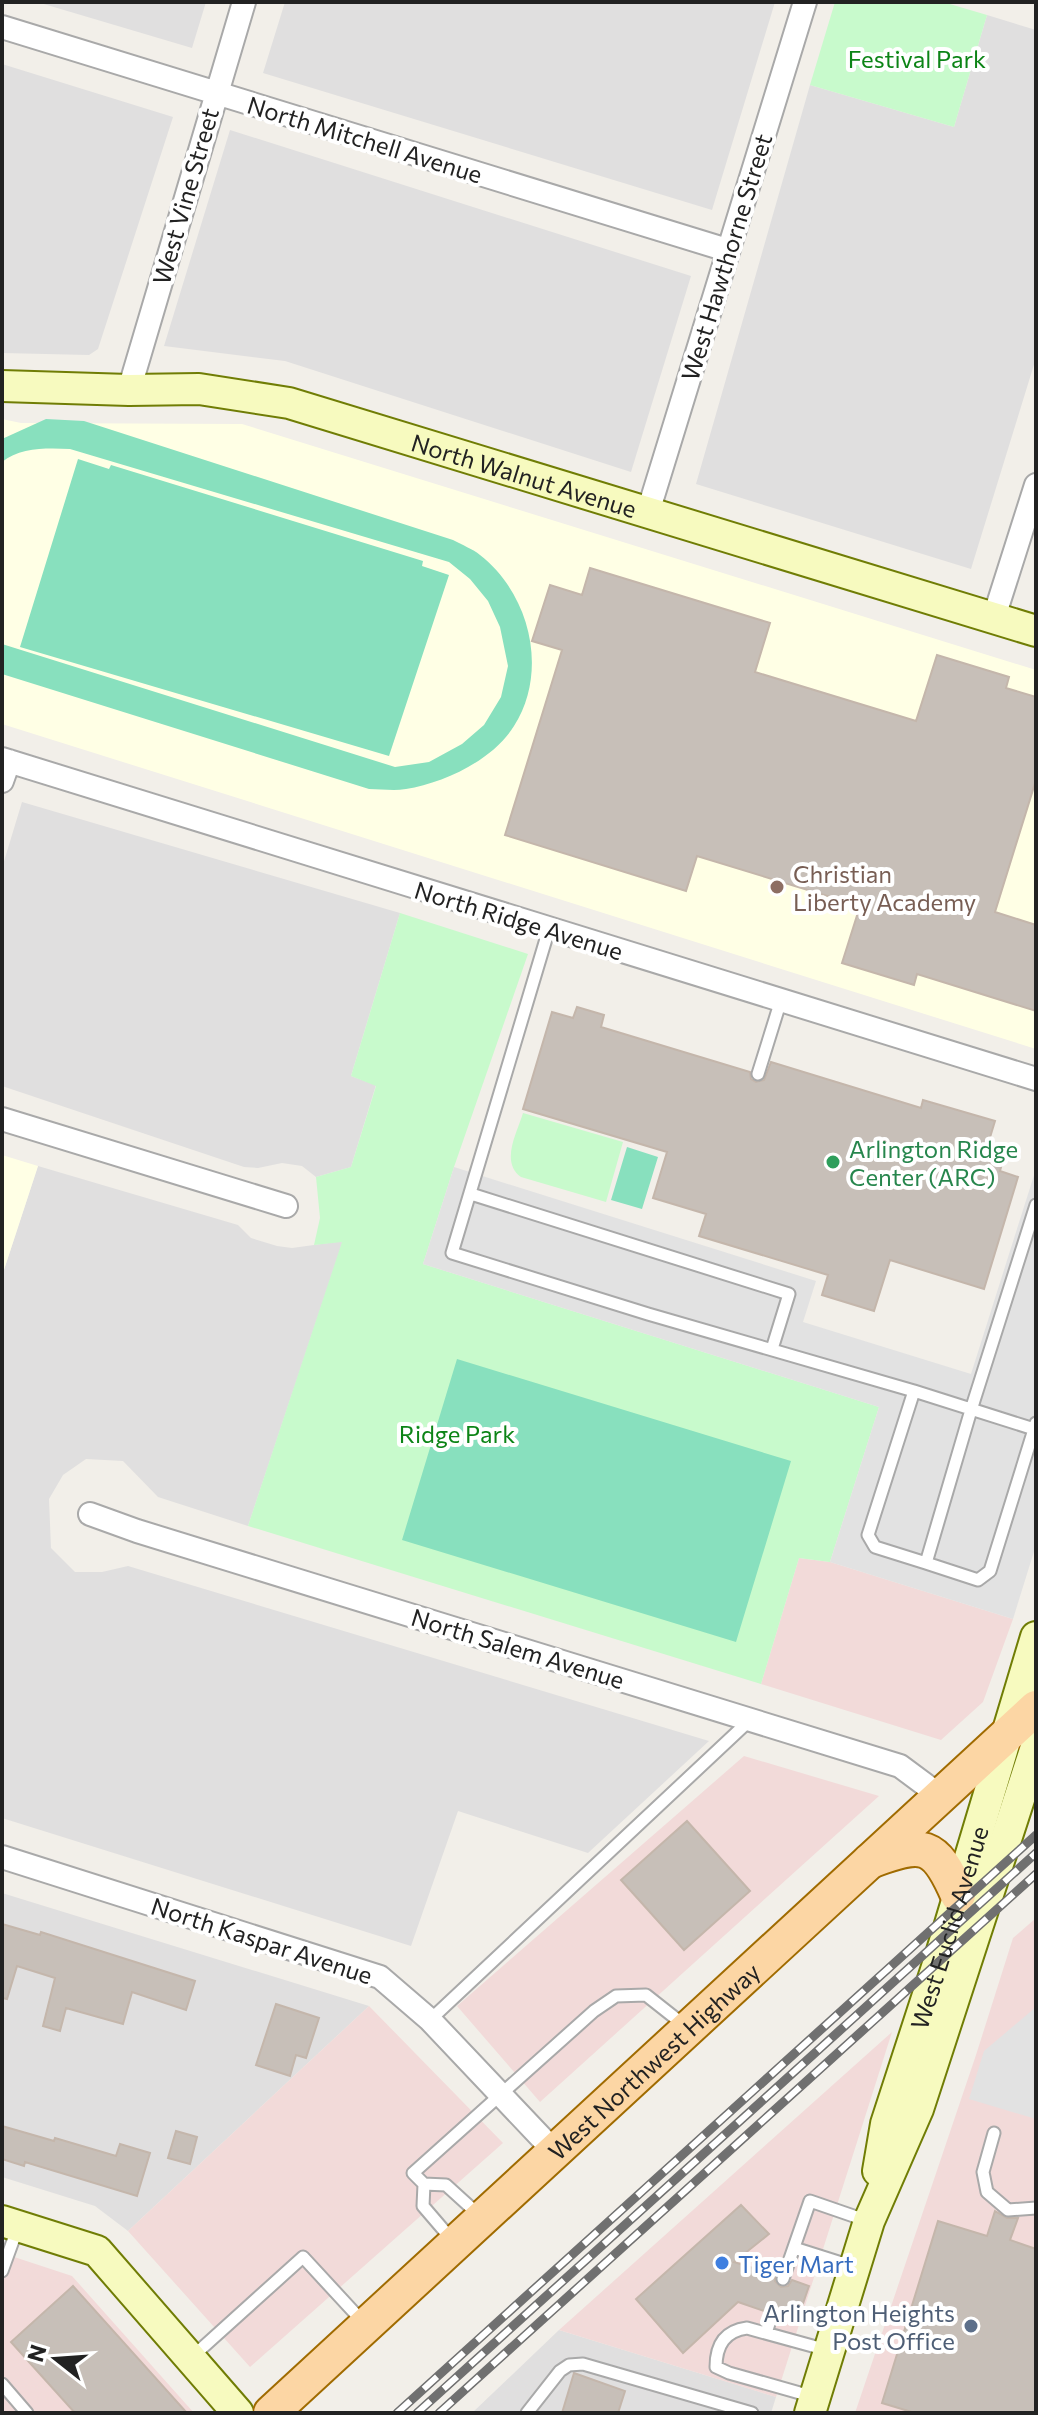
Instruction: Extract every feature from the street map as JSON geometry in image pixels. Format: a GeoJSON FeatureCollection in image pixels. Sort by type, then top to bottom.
{"type":"FeatureCollection","features":[{"type":"Feature","properties":{"kind":"main road","name":"West Northwest Highway"},"geometry":{"type":"LineString","coordinates":[[271,2413],[939,1795],[1020,1742],[1036,1708]]}},
{"type":"Feature","properties":{"kind":"main road"},"geometry":{"type":"LineString","coordinates":[[866,1863],[900,1850],[936,1854],[945,1864],[958,1895]]}},
{"type":"Feature","properties":{"kind":"street","name":"West Vine Street"},"geometry":{"type":"LineString","coordinates":[[129,390],[244,2]]}},
{"type":"Feature","properties":{"kind":"street","name":"West Hawthorne Street"},"geometry":{"type":"LineString","coordinates":[[648,512],[805,2]]}},
{"type":"Feature","properties":{"kind":"street","name":"North Mitchell Avenue"},"geometry":{"type":"LineString","coordinates":[[2,27],[727,250]]}},
{"type":"Feature","properties":{"kind":"street","name":"North Walnut Avenue"},"geometry":{"type":"LineString","coordinates":[[2,386],[199,389],[289,403],[1036,631]]}},
{"type":"Feature","properties":{"kind":"street"},"geometry":{"type":"LineString","coordinates":[[994,617],[1036,485]]}},
{"type":"Feature","properties":{"kind":"street","name":"North Ridge Avenue"},"geometry":{"type":"LineString","coordinates":[[4,767],[549,929],[1036,1079]]}},
{"type":"Feature","properties":{"kind":"street"},"geometry":{"type":"LineString","coordinates":[[2,1119],[286,1206]]}},
{"type":"Feature","properties":{"kind":"street","name":"North Salem Avenue"},"geometry":{"type":"LineString","coordinates":[[90,1514],[900,1766],[939,1795]]}},
{"type":"Feature","properties":{"kind":"street","name":"West Euclid Avenue"},"geometry":{"type":"LineString","coordinates":[[812,2405],[869,2221],[918,2109],[1020,1742],[1036,1637]]}},
{"type":"Feature","properties":{"kind":"street","name":"West Euclid Avenue"},"geometry":{"type":"LineString","coordinates":[[869,2221],[886,2124],[958,1895],[1020,1742]]}},
{"type":"Feature","properties":{"kind":"street","name":"North Kaspar Avenue"},"geometry":{"type":"LineString","coordinates":[[2,1857],[380,1977],[430,2020],[554,2151]]}},
{"type":"Feature","properties":{"kind":"street"},"geometry":{"type":"LineString","coordinates":[[10,2224],[97,2251],[238,2413]]}},
{"type":"Feature","properties":{"kind":"lane"},"geometry":{"type":"LineString","coordinates":[[549,929],[452,1253],[914,1391],[971,1410],[1035,1426],[990,1571],[978,1580],[875,1547],[868,1535],[914,1391]]}},
{"type":"Feature","properties":{"kind":"lane"},"geometry":{"type":"LineString","coordinates":[[758,1074],[781,1000]]}},
{"type":"Feature","properties":{"kind":"lane"},"geometry":{"type":"LineString","coordinates":[[471,1194],[789,1294],[772,1349]]}},
{"type":"Feature","properties":{"kind":"lane"},"geometry":{"type":"LineString","coordinates":[[926,1563],[1036,1205]]}},
{"type":"Feature","properties":{"kind":"lane"},"geometry":{"type":"LineString","coordinates":[[430,2020],[751,1720]]}},
{"type":"Feature","properties":{"kind":"lane"},"geometry":{"type":"LineString","coordinates":[[481,2217],[446,2185],[424,2184],[413,2173],[594,2011],[616,1996],[646,1995],[687,2029]]}},
{"type":"Feature","properties":{"kind":"lane"},"geometry":{"type":"LineString","coordinates":[[994,2133],[983,2172],[987,2192],[1008,2210],[1036,2208]]}},
{"type":"Feature","properties":{"kind":"lane"},"geometry":{"type":"LineString","coordinates":[[424,2184],[423,2206],[454,2242]]}},
{"type":"Feature","properties":{"kind":"lane"},"geometry":{"type":"LineString","coordinates":[[783,2279],[810,2201],[869,2221]]}},
{"type":"Feature","properties":{"kind":"lane"},"geometry":{"type":"LineString","coordinates":[[2,2271],[10,2224]]}},
{"type":"Feature","properties":{"kind":"lane"},"geometry":{"type":"LineString","coordinates":[[794,2248],[854,2267]]}},
{"type":"Feature","properties":{"kind":"lane"},"geometry":{"type":"LineString","coordinates":[[191,2359],[303,2257],[366,2325]]}},
{"type":"Feature","properties":{"kind":"lane"},"geometry":{"type":"LineString","coordinates":[[766,2333],[772,2314]]}},
{"type":"Feature","properties":{"kind":"lane"},"geometry":{"type":"LineString","coordinates":[[812,2405],[769,2385],[716,2367],[716,2357],[724,2336],[734,2329],[747,2328],[829,2351]]}},
{"type":"Feature","properties":{"kind":"lane"},"geometry":{"type":"LineString","coordinates":[[527,2413],[560,2371],[569,2365],[583,2364],[752,2413]]}},
{"type":"Feature","properties":{"kind":"lane"},"geometry":{"type":"LineString","coordinates":[[2,2384],[27,2413]]}},
{"type":"Feature","properties":{"kind":"shaded area"},"geometry":{"type":"Polygon","coordinates":[[[37,2],[206,2],[192,48],[37,2]]]}},
{"type":"Feature","properties":{"kind":"shaded area"},"geometry":{"type":"Polygon","coordinates":[[[285,2],[775,2],[712,210],[263,73],[285,2]]]}},
{"type":"Feature","properties":{"kind":"shaded area"},"geometry":{"type":"Polygon","coordinates":[[[987,15],[1036,30],[1036,358],[971,569],[696,484],[810,85],[954,127],[987,15]]]}},
{"type":"Feature","properties":{"kind":"shaded area"},"geometry":{"type":"Polygon","coordinates":[[[2,64],[173,117],[98,349],[89,355],[2,353],[2,64]]]}},
{"type":"Feature","properties":{"kind":"shaded area"},"geometry":{"type":"Polygon","coordinates":[[[230,130],[691,276],[631,472],[285,361],[164,346],[230,130]]]}},
{"type":"Feature","properties":{"kind":"shaded area","name":"Christian Liberty Academy"},"geometry":{"type":"Polygon","coordinates":[[[2,419],[21,423],[242,424],[1036,670],[1036,1049],[2,724],[2,419]]]}},
{"type":"Feature","properties":{"kind":"shaded area"},"geometry":{"type":"Polygon","coordinates":[[[22,802],[400,913],[351,1076],[376,1085],[351,1167],[316,1177],[302,1166],[282,1163],[258,1168],[244,1167],[2,1086],[2,868],[22,802]]]}},
{"type":"Feature","properties":{"kind":"shaded area"},"geometry":{"type":"Polygon","coordinates":[[[2,1155],[38,1166],[2,1276],[2,1155]]]}},
{"type":"Feature","properties":{"kind":"shaded area"},"geometry":{"type":"Polygon","coordinates":[[[38,1166],[238,1225],[251,1238],[277,1246],[292,1248],[343,1241],[248,1526],[158,1497],[123,1461],[86,1459],[63,1475],[49,1499],[51,1548],[75,1572],[102,1572],[128,1566],[709,1741],[588,1853],[458,1811],[411,1946],[2,1818],[2,1276],[38,1166]]]}},
{"type":"Feature","properties":{"kind":"shaded area"},"geometry":{"type":"Polygon","coordinates":[[[454,1167],[816,1281],[803,1322],[971,1374],[1036,1169],[1036,1545],[1013,1619],[830,1562],[879,1407],[423,1264],[454,1167]]]}},
{"type":"Feature","properties":{"kind":"shaded area"},"geometry":{"type":"Polygon","coordinates":[[[799,1558],[830,1562],[1013,1619],[983,1702],[941,1740],[761,1684],[799,1558]]]}},
{"type":"Feature","properties":{"kind":"shaded area"},"geometry":{"type":"Polygon","coordinates":[[[744,1756],[879,1796],[540,2102],[457,2006],[744,1756]]]}},
{"type":"Feature","properties":{"kind":"shaded area"},"geometry":{"type":"Polygon","coordinates":[[[2,1893],[369,2006],[128,2231],[95,2206],[2,2177],[2,1893]]]}},
{"type":"Feature","properties":{"kind":"shaded area"},"geometry":{"type":"Polygon","coordinates":[[[1036,1918],[1036,2413],[855,2413],[1013,1938],[1036,1918]]]}},
{"type":"Feature","properties":{"kind":"shaded area"},"geometry":{"type":"Polygon","coordinates":[[[369,2006],[503,2143],[250,2367],[128,2231],[369,2006]]]}},
{"type":"Feature","properties":{"kind":"shaded area"},"geometry":{"type":"Polygon","coordinates":[[[1036,2007],[1036,2119],[969,2099],[984,2051],[1036,2007]]]}},
{"type":"Feature","properties":{"kind":"shaded area"},"geometry":{"type":"Polygon","coordinates":[[[892,2032],[776,2397],[559,2330],[892,2032]]]}},
{"type":"Feature","properties":{"kind":"shaded area"},"geometry":{"type":"Polygon","coordinates":[[[2,2253],[72,2276],[194,2413],[2,2413],[2,2253]]]}},
{"type":"Feature","properties":{"kind":"shaded area"},"geometry":{"type":"Polygon","coordinates":[[[559,2330],[776,2397],[771,2413],[472,2413],[559,2330]]]}},
{"type":"Feature","properties":{"kind":"green space","name":"Festival Park"},"geometry":{"type":"Polygon","coordinates":[[[835,2],[943,2],[987,15],[954,127],[810,85],[835,2]]]}},
{"type":"Feature","properties":{"kind":"green space"},"geometry":{"type":"Polygon","coordinates":[[[46,419],[84,421],[453,540],[477,553],[497,571],[511,590],[529,634],[532,658],[530,682],[525,704],[514,726],[494,749],[451,775],[406,789],[369,789],[2,674],[2,644],[395,767],[429,762],[462,744],[484,725],[501,697],[508,666],[500,627],[488,601],[470,579],[449,562],[70,449],[26,451],[2,462],[2,439],[46,419]]]}},
{"type":"Feature","properties":{"kind":"green space"},"geometry":{"type":"Polygon","coordinates":[[[78,459],[109,469],[111,465],[423,561],[422,566],[449,575],[389,756],[20,647],[78,459]]]}},
{"type":"Feature","properties":{"kind":"green space","name":"Ridge Park"},"geometry":{"type":"Polygon","coordinates":[[[400,913],[528,954],[423,1264],[879,1407],[830,1562],[799,1558],[761,1684],[248,1526],[342,1242],[314,1245],[320,1218],[316,1177],[351,1167],[376,1086],[351,1076],[400,913]]]}},
{"type":"Feature","properties":{"kind":"green space"},"geometry":{"type":"Polygon","coordinates":[[[523,1113],[623,1142],[606,1202],[521,1177],[515,1171],[512,1147],[523,1113]]]}},
{"type":"Feature","properties":{"kind":"green space"},"geometry":{"type":"Polygon","coordinates":[[[627,1147],[658,1157],[642,1209],[611,1200],[627,1147]]]}},
{"type":"Feature","properties":{"kind":"green space"},"geometry":{"type":"Polygon","coordinates":[[[457,1359],[791,1461],[736,1642],[402,1540],[457,1359]]]}},
{"type":"Feature","properties":{"kind":"building"},"geometry":{"type":"Polygon","coordinates":[[[590,568],[770,623],[755,672],[916,721],[937,655],[1009,677],[1006,688],[1036,697],[1036,780],[995,912],[1036,925],[1036,1011],[917,974],[914,985],[842,963],[860,906],[697,856],[686,891],[505,835],[562,650],[532,641],[550,585],[582,595],[590,568]]]}},
{"type":"Feature","properties":{"kind":"building","name":"Arlington Ridge Center (ARC)"},"geometry":{"type":"Polygon","coordinates":[[[577,1007],[604,1015],[601,1027],[750,1072],[751,1079],[756,1082],[764,1080],[771,1062],[921,1108],[923,1100],[995,1121],[988,1144],[1006,1149],[1000,1171],[1018,1177],[984,1289],[890,1260],[874,1311],[822,1295],[828,1275],[699,1236],[706,1214],[653,1198],[667,1152],[523,1109],[552,1012],[573,1018],[577,1007]]]}},
{"type":"Feature","properties":{"kind":"building"},"geometry":{"type":"Polygon","coordinates":[[[687,1821],[750,1891],[684,1950],[621,1880],[687,1821]]]}},
{"type":"Feature","properties":{"kind":"building"},"geometry":{"type":"Polygon","coordinates":[[[2,1924],[40,1935],[41,1932],[195,1981],[186,2010],[132,1992],[123,2024],[66,2008],[60,2031],[43,2026],[55,1978],[17,1966],[7,1999],[2,1998],[2,1924]]]}},
{"type":"Feature","properties":{"kind":"building"},"geometry":{"type":"Polygon","coordinates":[[[276,2004],[319,2018],[306,2058],[296,2055],[290,2076],[256,2065],[276,2004]]]}},
{"type":"Feature","properties":{"kind":"building"},"geometry":{"type":"Polygon","coordinates":[[[2,2126],[116,2156],[120,2144],[150,2153],[137,2196],[25,2162],[24,2166],[2,2159],[2,2126]]]}},
{"type":"Feature","properties":{"kind":"building"},"geometry":{"type":"Polygon","coordinates":[[[176,2131],[197,2137],[190,2164],[168,2158],[176,2131]]]}},
{"type":"Feature","properties":{"kind":"building"},"geometry":{"type":"Polygon","coordinates":[[[741,2205],[769,2234],[734,2262],[775,2275],[775,2281],[781,2287],[788,2286],[792,2280],[809,2286],[797,2321],[780,2315],[775,2306],[769,2306],[764,2311],[738,2302],[683,2353],[636,2299],[741,2205]]]}},
{"type":"Feature","properties":{"kind":"building","name":"Arlington Heights Post Office"},"geometry":{"type":"Polygon","coordinates":[[[995,2211],[1007,2218],[1018,2218],[1010,2240],[1036,2249],[1036,2413],[915,2413],[882,2403],[938,2221],[987,2236],[995,2211]]]}},
{"type":"Feature","properties":{"kind":"building"},"geometry":{"type":"Polygon","coordinates":[[[73,2286],[187,2413],[75,2413],[11,2342],[73,2286]]]}},
{"type":"Feature","properties":{"kind":"building"},"geometry":{"type":"Polygon","coordinates":[[[574,2373],[625,2391],[618,2413],[562,2413],[574,2373]]]}},
{"type":"Feature","properties":{"kind":"railway"},"geometry":{"type":"LineString","coordinates":[[397,2413],[1036,1835]]}},
{"type":"Feature","properties":{"kind":"railway"},"geometry":{"type":"LineString","coordinates":[[417,2413],[1036,1853]]}},
{"type":"Feature","properties":{"kind":"railway"},"geometry":{"type":"LineString","coordinates":[[439,2413],[1036,1874]]}},
{"type":"Feature","properties":{"kind":"place","name":"Christian Liberty Academy"},"geometry":{"type":"Point","coordinates":[777,887]}},
{"type":"Feature","properties":{"kind":"place","name":"Arlington Ridge Center (ARC)"},"geometry":{"type":"Point","coordinates":[833,1162]}},
{"type":"Feature","properties":{"kind":"place","name":"Tiger Mart"},"geometry":{"type":"Point","coordinates":[722,2263]}},
{"type":"Feature","properties":{"kind":"place","name":"Arlington Heights Post Office"},"geometry":{"type":"Point","coordinates":[971,2326]}}]}
